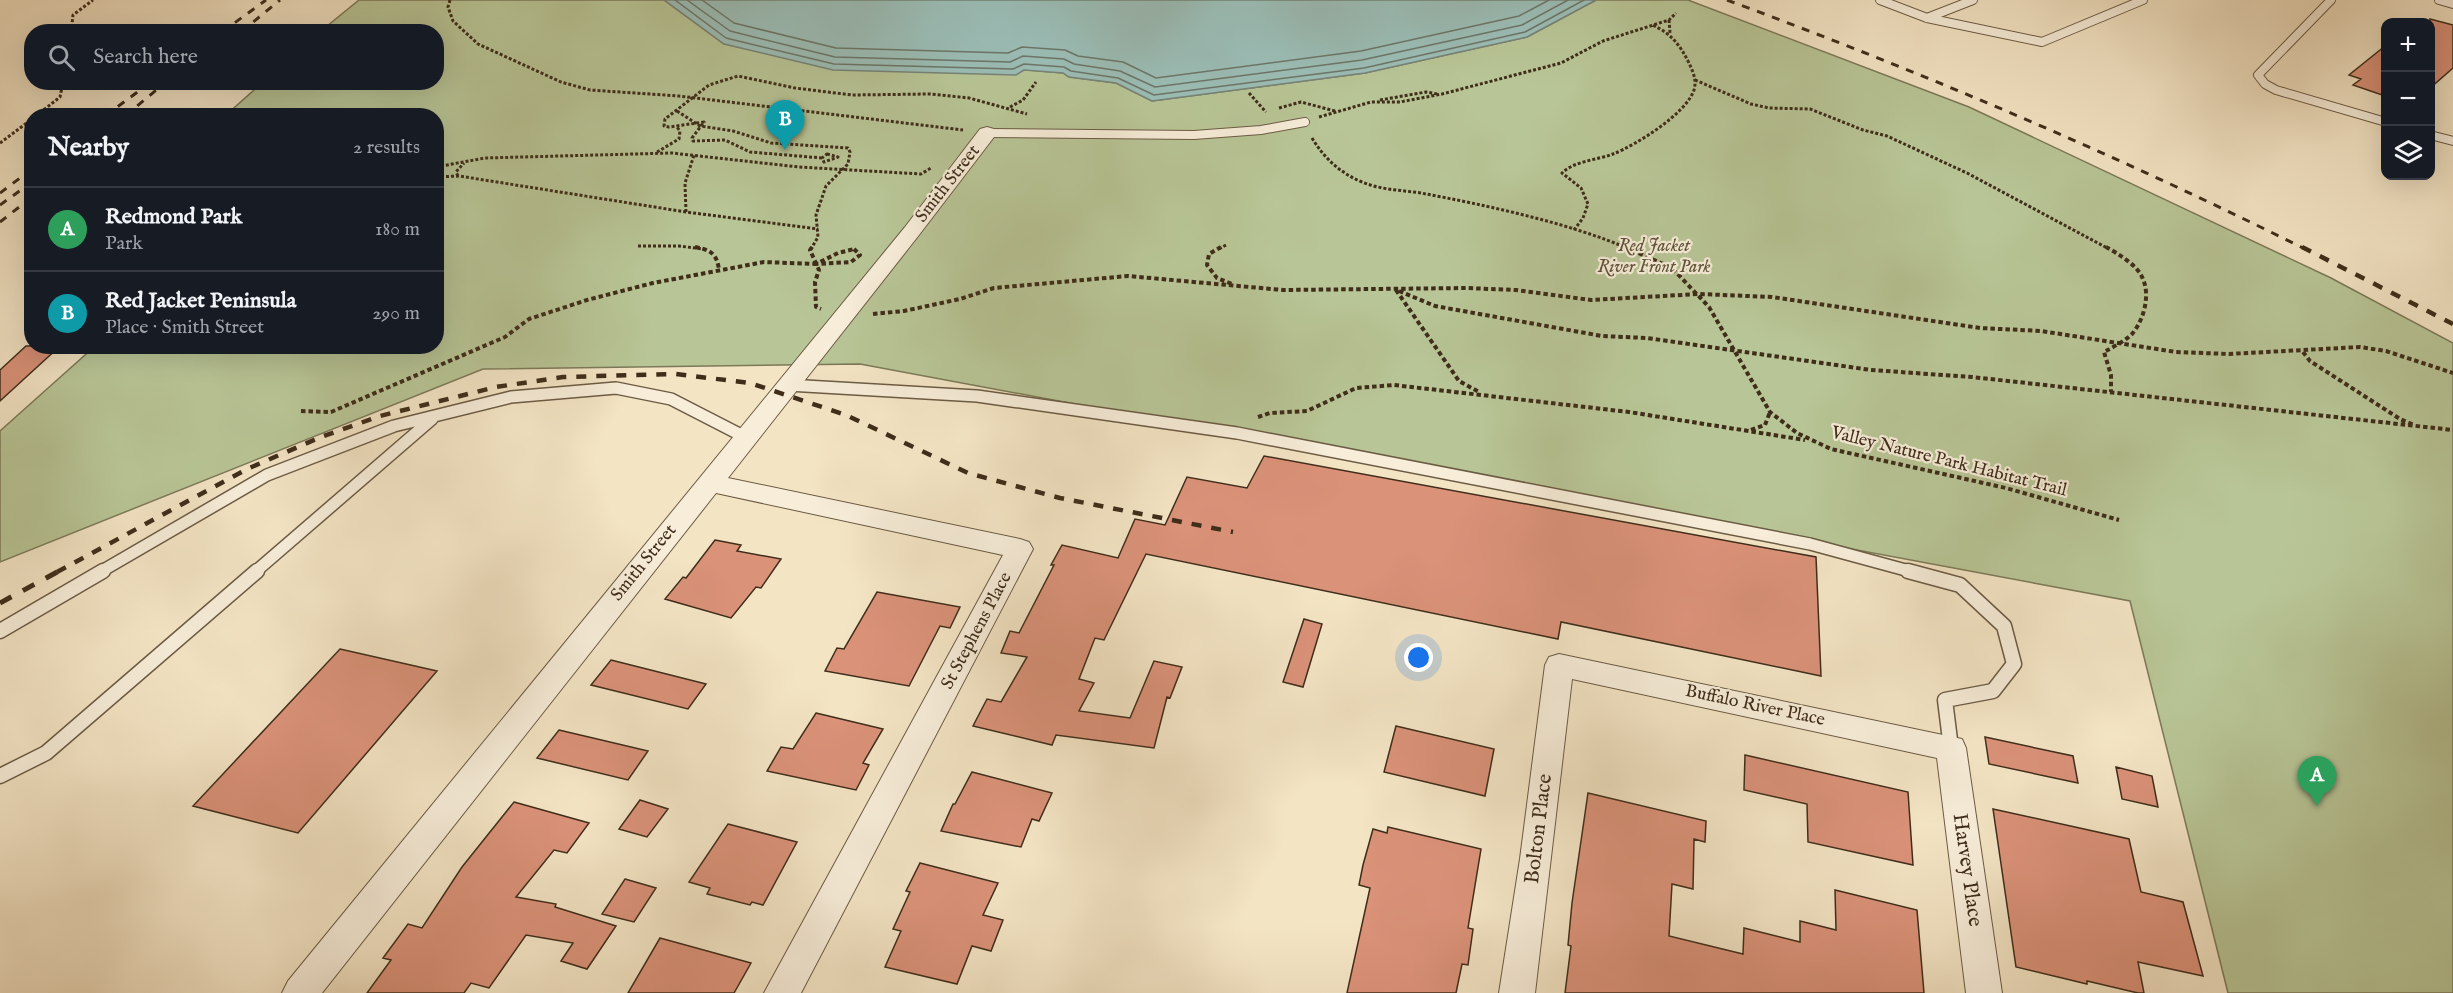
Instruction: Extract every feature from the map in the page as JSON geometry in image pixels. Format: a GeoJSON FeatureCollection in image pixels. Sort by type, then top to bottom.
{"type":"FeatureCollection","features":[{"type":"Feature","properties":{"kind":"street","name":"Smith Street"},"geometry":{"type":"LineString","coordinates":[[300,993],[912,231],[987,133]]}},
{"type":"Feature","properties":{"kind":"street","name":"St Stephens Place"},"geometry":{"type":"LineString","coordinates":[[708,483],[1020,549],[782,993]]}},
{"type":"Feature","properties":{"kind":"street","name":"Buffalo River Place"},"geometry":{"type":"LineString","coordinates":[[1559,665],[1951,748]]}},
{"type":"Feature","properties":{"kind":"street","name":"Bolton Place"},"geometry":{"type":"LineString","coordinates":[[1517,993],[1536,859],[1559,665]]}},
{"type":"Feature","properties":{"kind":"street","name":"Harvey Place"},"geometry":{"type":"LineString","coordinates":[[1951,748],[1984,993]]}},
{"type":"Feature","properties":{"kind":"lane"},"geometry":{"type":"LineString","coordinates":[[1880,0],[1927,18],[2042,42],[2143,0]]}},
{"type":"Feature","properties":{"kind":"lane"},"geometry":{"type":"LineString","coordinates":[[1927,18],[1973,0]]}},
{"type":"Feature","properties":{"kind":"lane"},"geometry":{"type":"LineString","coordinates":[[2331,0],[2258,75],[2265,84],[2276,90],[2381,121]]}},
{"type":"Feature","properties":{"kind":"lane"},"geometry":{"type":"LineString","coordinates":[[2439,0],[2453,4]]}},
{"type":"Feature","properties":{"kind":"lane"},"geometry":{"type":"LineString","coordinates":[[987,133],[1211,133],[1278,129],[1305,122]]}},
{"type":"Feature","properties":{"kind":"lane"},"geometry":{"type":"LineString","coordinates":[[2435,136],[2453,141]]}},
{"type":"Feature","properties":{"kind":"lane"},"geometry":{"type":"LineString","coordinates":[[788,385],[977,396],[1238,433],[1810,544],[1960,585],[2004,626],[2014,664],[1994,691],[1945,700],[1951,748]]}},
{"type":"Feature","properties":{"kind":"lane"},"geometry":{"type":"LineString","coordinates":[[0,631],[267,475],[394,426],[511,398],[616,388],[671,399],[745,437]]}},
{"type":"Feature","properties":{"kind":"lane"},"geometry":{"type":"LineString","coordinates":[[0,776],[46,753],[435,416]]}},
{"type":"Feature","properties":{"kind":"path"},"geometry":{"type":"LineString","coordinates":[[72,24],[73,15],[93,0]]}},
{"type":"Feature","properties":{"kind":"path"},"geometry":{"type":"LineString","coordinates":[[450,0],[448,8],[453,21],[478,44],[561,82],[590,90],[693,97],[987,133]]}},
{"type":"Feature","properties":{"kind":"path"},"geometry":{"type":"LineString","coordinates":[[1276,110],[1291,101],[1301,100],[1337,110],[1426,92],[1442,94],[1561,63],[1603,41],[1669,20],[1676,14]]}},
{"type":"Feature","properties":{"kind":"path"},"geometry":{"type":"LineString","coordinates":[[1669,20],[1670,33]]}},
{"type":"Feature","properties":{"kind":"path"},"geometry":{"type":"LineString","coordinates":[[1574,231],[1583,218],[1588,204],[1581,189],[1562,173],[1568,167],[1619,152],[1652,135],[1691,97],[1695,80],[1682,49],[1670,33],[1652,25]]}},
{"type":"Feature","properties":{"kind":"path"},"geometry":{"type":"LineString","coordinates":[[822,158],[824,162],[829,162],[838,157],[827,154],[822,158],[750,153],[725,140],[693,141],[692,138],[704,122],[664,126],[665,119],[709,85],[738,76],[806,90],[852,95],[930,94],[969,98],[1028,115]]}},
{"type":"Feature","properties":{"kind":"path"},"geometry":{"type":"LineString","coordinates":[[1695,80],[1751,104],[1769,108],[1810,109],[1863,130],[1887,136],[1967,173],[2115,252],[2142,275],[2147,293],[2142,318],[2131,335],[2104,352],[2111,375],[2112,392]]}},
{"type":"Feature","properties":{"kind":"path"},"geometry":{"type":"LineString","coordinates":[[1010,108],[1023,100],[1036,82]]}},
{"type":"Feature","properties":{"kind":"path"},"geometry":{"type":"LineString","coordinates":[[46,108],[60,97],[61,90]]}},
{"type":"Feature","properties":{"kind":"path"},"geometry":{"type":"LineString","coordinates":[[1249,93],[1269,114],[1267,116]]}},
{"type":"Feature","properties":{"kind":"path"},"geometry":{"type":"LineString","coordinates":[[676,111],[700,128],[729,130],[778,144],[831,144],[848,148],[849,164],[826,186],[816,215],[818,237],[810,250],[819,270],[815,282],[816,307],[845,313],[904,311],[960,299],[994,288],[1128,276],[1283,290],[1466,288],[1516,290],[1592,300],[1699,294],[1772,297],[1980,328],[2042,332],[2176,352],[2218,354],[2360,347],[2386,351],[2453,373]]}},
{"type":"Feature","properties":{"kind":"path"},"geometry":{"type":"LineString","coordinates":[[0,143],[24,125]]}},
{"type":"Feature","properties":{"kind":"path"},"geometry":{"type":"LineString","coordinates":[[653,153],[672,145],[679,139],[680,131],[675,126]]}},
{"type":"Feature","properties":{"kind":"path","name":"Valley Nature Park Habitat Trail"},"geometry":{"type":"LineString","coordinates":[[1312,139],[1321,154],[1334,166],[1362,182],[1388,189],[1420,193],[1611,241],[1672,268],[1710,307],[1770,412],[1797,434],[1811,441],[1831,449],[2006,488],[2119,520]]}},
{"type":"Feature","properties":{"kind":"path"},"geometry":{"type":"LineString","coordinates":[[444,166],[469,161],[653,153],[842,170],[921,174],[931,168]]}},
{"type":"Feature","properties":{"kind":"path"},"geometry":{"type":"LineString","coordinates":[[686,212],[682,198],[688,168],[694,156]]}},
{"type":"Feature","properties":{"kind":"path"},"geometry":{"type":"LineString","coordinates":[[459,176],[456,172],[460,165],[469,161]]}},
{"type":"Feature","properties":{"kind":"path"},"geometry":{"type":"LineString","coordinates":[[444,177],[459,176],[686,212],[818,229]]}},
{"type":"Feature","properties":{"kind":"path"},"geometry":{"type":"LineString","coordinates":[[638,246],[674,245],[710,251],[717,257],[719,270]]}},
{"type":"Feature","properties":{"kind":"path"},"geometry":{"type":"LineString","coordinates":[[1226,245],[1209,254],[1207,265],[1217,278],[1236,285]]}},
{"type":"Feature","properties":{"kind":"path"},"geometry":{"type":"LineString","coordinates":[[301,411],[331,412],[505,337],[529,319],[587,300],[764,262],[816,264],[851,262],[860,255],[854,249],[839,250],[830,258],[816,264]]}},
{"type":"Feature","properties":{"kind":"path"},"geometry":{"type":"LineString","coordinates":[[1396,290],[1435,306],[1602,336],[1647,338],[1871,370],[1972,377],[2453,430]]}},
{"type":"Feature","properties":{"kind":"path"},"geometry":{"type":"LineString","coordinates":[[1396,290],[1459,381],[1482,394]]}},
{"type":"Feature","properties":{"kind":"path"},"geometry":{"type":"LineString","coordinates":[[2303,351],[2310,361],[2400,419],[2419,428]]}},
{"type":"Feature","properties":{"kind":"path"},"geometry":{"type":"LineString","coordinates":[[1238,433],[1253,418],[1270,413],[1306,411],[1356,388],[1394,385],[1629,412],[1811,441]]}},
{"type":"Feature","properties":{"kind":"path"},"geometry":{"type":"LineString","coordinates":[[1750,430],[1765,425],[1770,412]]}},
{"type":"Feature","properties":{"kind":"green space","name":"Red Jacket River Front Park"},"geometry":{"type":"Polygon","coordinates":[[[359,0],[664,0],[724,44],[1063,73],[1069,77],[1116,83],[1152,101],[1365,73],[1527,37],[1596,0],[1688,0],[1969,107],[2331,278],[2453,343],[2453,993],[2228,993],[2130,601],[860,364],[483,369],[0,562],[0,431],[86,354],[444,354],[444,108],[234,108],[254,90],[444,90],[444,24],[330,24],[359,0]]]}},
{"type":"Feature","properties":{"kind":"water"},"geometry":{"type":"Polygon","coordinates":[[[664,0],[1596,0],[1527,37],[1365,73],[1152,101],[1116,83],[1069,77],[1063,73],[1024,70],[1016,75],[833,70],[724,44],[664,0]]]}},
{"type":"Feature","properties":{"kind":"building"},"geometry":{"type":"Polygon","coordinates":[[[2435,20],[2453,25],[2453,68],[2435,84],[2435,20]]]}},
{"type":"Feature","properties":{"kind":"building"},"geometry":{"type":"Polygon","coordinates":[[[2381,49],[2381,95],[2353,85],[2361,79],[2349,75],[2381,49]]]}},
{"type":"Feature","properties":{"kind":"building"},"geometry":{"type":"Polygon","coordinates":[[[24,348],[24,354],[51,354],[0,401],[0,370],[24,348]]]}},
{"type":"Feature","properties":{"kind":"building"},"geometry":{"type":"Polygon","coordinates":[[[1264,456],[1816,557],[1821,676],[1561,622],[1558,639],[1146,554],[1104,640],[1095,638],[1079,679],[1094,683],[1079,711],[1130,718],[1154,661],[1182,667],[1170,698],[1167,697],[1154,748],[1056,735],[1052,745],[973,726],[987,699],[1001,702],[1027,657],[1001,653],[1010,631],[1019,633],[1062,545],[1118,558],[1135,519],[1165,525],[1187,477],[1247,488],[1264,456]]]}},
{"type":"Feature","properties":{"kind":"building"},"geometry":{"type":"Polygon","coordinates":[[[715,540],[741,545],[737,551],[781,559],[761,588],[756,587],[731,618],[665,599],[683,577],[686,578],[715,540]]]}},
{"type":"Feature","properties":{"kind":"building"},"geometry":{"type":"Polygon","coordinates":[[[877,592],[960,607],[950,628],[940,626],[909,686],[825,671],[837,648],[844,649],[877,592]]]}},
{"type":"Feature","properties":{"kind":"building"},"geometry":{"type":"Polygon","coordinates":[[[1304,619],[1322,624],[1303,687],[1283,682],[1304,619]]]}},
{"type":"Feature","properties":{"kind":"building"},"geometry":{"type":"Polygon","coordinates":[[[340,649],[437,671],[298,833],[193,806],[340,649]]]}},
{"type":"Feature","properties":{"kind":"building"},"geometry":{"type":"Polygon","coordinates":[[[611,660],[706,684],[688,709],[591,685],[611,660]]]}},
{"type":"Feature","properties":{"kind":"building"},"geometry":{"type":"Polygon","coordinates":[[[816,713],[883,729],[863,763],[869,765],[856,790],[767,771],[781,747],[793,749],[816,713]]]}},
{"type":"Feature","properties":{"kind":"building"},"geometry":{"type":"Polygon","coordinates":[[[1396,726],[1494,749],[1485,796],[1384,772],[1396,726]]]}},
{"type":"Feature","properties":{"kind":"building"},"geometry":{"type":"Polygon","coordinates":[[[559,730],[648,751],[628,780],[537,758],[559,730]]]}},
{"type":"Feature","properties":{"kind":"building"},"geometry":{"type":"Polygon","coordinates":[[[1985,737],[2073,756],[2078,783],[1989,764],[1985,737]]]}},
{"type":"Feature","properties":{"kind":"building"},"geometry":{"type":"Polygon","coordinates":[[[1745,755],[1908,792],[1913,865],[1808,842],[1807,804],[1744,790],[1745,755]]]}},
{"type":"Feature","properties":{"kind":"building"},"geometry":{"type":"Polygon","coordinates":[[[2116,767],[2152,776],[2158,807],[2122,799],[2116,767]]]}},
{"type":"Feature","properties":{"kind":"building"},"geometry":{"type":"Polygon","coordinates":[[[972,772],[1052,793],[1039,821],[1032,819],[1021,847],[941,831],[953,804],[972,772]]]}},
{"type":"Feature","properties":{"kind":"building"},"geometry":{"type":"Polygon","coordinates":[[[1588,793],[1706,821],[1705,842],[1694,839],[1693,889],[1672,884],[1669,936],[1743,954],[1744,928],[1800,942],[1800,921],[1836,930],[1835,890],[1917,910],[1924,993],[1565,993],[1571,946],[1568,945],[1572,903],[1588,793]]]}},
{"type":"Feature","properties":{"kind":"building"},"geometry":{"type":"Polygon","coordinates":[[[640,800],[668,809],[647,837],[619,829],[640,800]]]}},
{"type":"Feature","properties":{"kind":"building"},"geometry":{"type":"Polygon","coordinates":[[[514,802],[589,823],[567,853],[554,850],[516,897],[556,904],[555,907],[616,926],[587,969],[561,961],[573,943],[526,935],[489,988],[471,983],[464,993],[367,993],[391,960],[383,958],[408,924],[422,928],[462,867],[514,802]]]}},
{"type":"Feature","properties":{"kind":"building"},"geometry":{"type":"Polygon","coordinates":[[[1993,809],[2129,839],[2141,892],[2183,902],[2203,976],[2138,962],[2144,993],[2138,993],[2087,981],[2087,984],[2016,967],[1993,809]]]}},
{"type":"Feature","properties":{"kind":"building"},"geometry":{"type":"Polygon","coordinates":[[[728,824],[797,842],[763,905],[752,902],[750,905],[707,894],[710,888],[689,882],[728,824]]]}},
{"type":"Feature","properties":{"kind":"building"},"geometry":{"type":"Polygon","coordinates":[[[1388,827],[1481,849],[1468,928],[1473,929],[1468,965],[1462,964],[1456,993],[1347,993],[1370,888],[1359,885],[1363,865],[1373,829],[1387,833],[1388,827]]]}},
{"type":"Feature","properties":{"kind":"building"},"geometry":{"type":"Polygon","coordinates":[[[920,863],[998,883],[983,915],[1003,920],[991,951],[972,946],[957,984],[885,967],[901,931],[893,929],[910,892],[906,891],[920,863]]]}},
{"type":"Feature","properties":{"kind":"building"},"geometry":{"type":"Polygon","coordinates":[[[625,879],[656,888],[634,922],[602,914],[625,879]]]}},
{"type":"Feature","properties":{"kind":"building"},"geometry":{"type":"Polygon","coordinates":[[[660,938],[751,963],[734,993],[628,993],[660,938]]]}},
{"type":"Feature","properties":{"kind":"railway"},"geometry":{"type":"LineString","coordinates":[[233,24],[266,0]]}},
{"type":"Feature","properties":{"kind":"railway"},"geometry":{"type":"LineString","coordinates":[[251,24],[280,0]]}},
{"type":"Feature","properties":{"kind":"railway"},"geometry":{"type":"LineString","coordinates":[[1727,0],[1874,56],[2091,148],[2305,249]]}},
{"type":"Feature","properties":{"kind":"railway"},"geometry":{"type":"LineString","coordinates":[[116,108],[140,90]]}},
{"type":"Feature","properties":{"kind":"railway"},"geometry":{"type":"LineString","coordinates":[[135,108],[156,90]]}},
{"type":"Feature","properties":{"kind":"railway"},"geometry":{"type":"LineString","coordinates":[[0,193],[24,175]]}},
{"type":"Feature","properties":{"kind":"railway"},"geometry":{"type":"LineString","coordinates":[[0,205],[24,188]]}},
{"type":"Feature","properties":{"kind":"railway"},"geometry":{"type":"LineString","coordinates":[[0,222],[24,203]]}},
{"type":"Feature","properties":{"kind":"railway"},"geometry":{"type":"LineString","coordinates":[[2302,247],[2453,324]]}},
{"type":"Feature","properties":{"kind":"railway"},"geometry":{"type":"LineString","coordinates":[[57,572],[247,469],[321,437],[380,416],[496,387],[563,377],[676,374],[750,383],[846,415],[968,473],[1060,498],[1233,532]]}},
{"type":"Feature","properties":{"kind":"railway"},"geometry":{"type":"LineString","coordinates":[[0,603],[59,571]]}},
{"type":"Feature","properties":{"kind":"place","name":"Red Jacket Peninsula"},"geometry":{"type":"Point","coordinates":[785,150]}},
{"type":"Feature","properties":{"kind":"place","name":"Redmond Park"},"geometry":{"type":"Point","coordinates":[2317,806]}}]}
